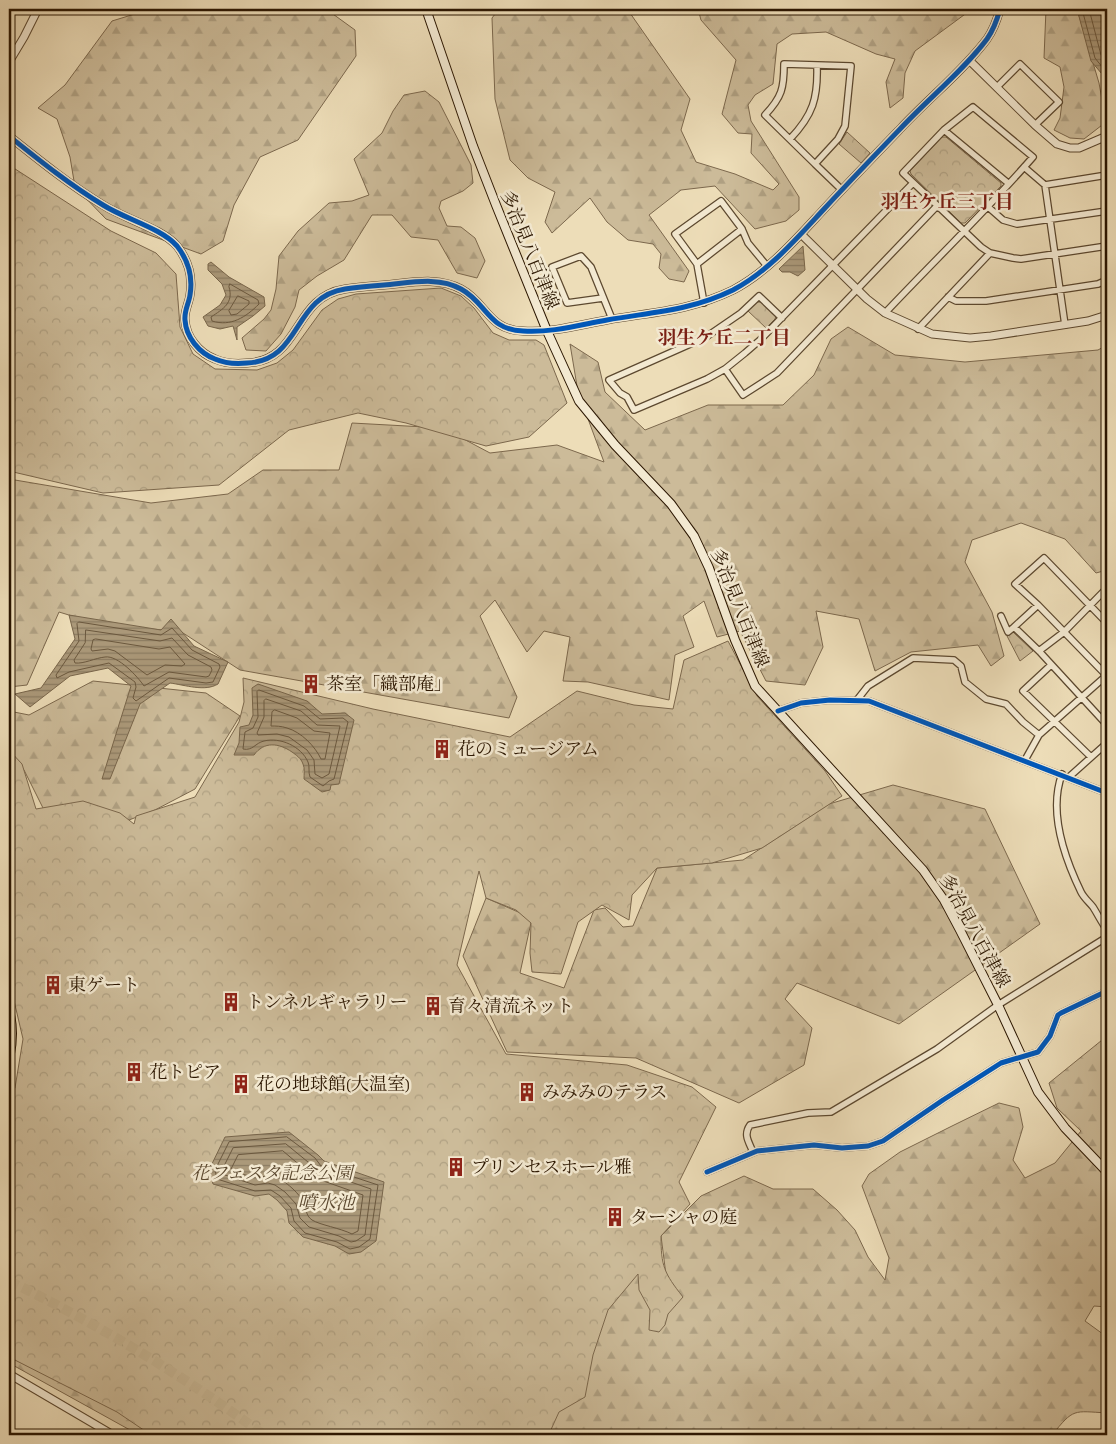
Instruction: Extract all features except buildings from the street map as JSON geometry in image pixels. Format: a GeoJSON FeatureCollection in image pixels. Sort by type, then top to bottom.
{"type":"FeatureCollection","features":[{"type":"Feature","properties":{"kind":"main road","name":"多治見八百津線"},"geometry":{"type":"LineString","coordinates":[[426,9],[473,146],[547,331],[573,388],[586,411],[671,504],[694,536],[709,568],[735,640],[755,686],[923,870],[944,900],[998,1005],[1038,1092],[1066,1128],[1107,1172]]}},
{"type":"Feature","properties":{"kind":"main road"},"geometry":{"type":"LineString","coordinates":[[9,1013],[12,1044],[9,1057]]}},
{"type":"Feature","properties":{"kind":"street"},"geometry":{"type":"LineString","coordinates":[[9,62],[24,38],[38,9]]}},
{"type":"Feature","properties":{"kind":"street"},"geometry":{"type":"LineString","coordinates":[[9,136],[68,182],[100,204],[166,236],[176,246],[184,257],[190,271],[190,294],[184,318],[187,331],[198,349],[214,359],[243,364],[260,362],[274,357],[287,344],[314,303],[327,293],[345,289],[432,281],[449,283],[463,290],[476,300],[494,323],[522,332],[547,331],[683,309],[704,302],[745,283],[767,266],[801,234],[969,60],[992,32],[1000,9]]}},
{"type":"Feature","properties":{"kind":"street"},"geometry":{"type":"LineString","coordinates":[[969,60],[1053,142],[1070,148],[1087,146],[1107,136]]}},
{"type":"Feature","properties":{"kind":"street"},"geometry":{"type":"LineString","coordinates":[[815,164],[838,139],[845,126],[851,66],[784,64],[782,92],[775,104],[765,115],[790,139],[815,164],[842,190]]}},
{"type":"Feature","properties":{"kind":"street"},"geometry":{"type":"LineString","coordinates":[[997,87],[1020,64],[1059,102],[1035,125]]}},
{"type":"Feature","properties":{"kind":"street"},"geometry":{"type":"LineString","coordinates":[[790,139],[802,126],[812,108],[818,87],[817,66]]}},
{"type":"Feature","properties":{"kind":"street"},"geometry":{"type":"LineString","coordinates":[[885,313],[963,231],[988,206],[1033,157],[973,107],[944,130],[903,173],[963,231],[990,253],[1013,258],[1055,255],[1107,246]]}},
{"type":"Feature","properties":{"kind":"street"},"geometry":{"type":"LineString","coordinates":[[944,130],[1008,183]]}},
{"type":"Feature","properties":{"kind":"street"},"geometry":{"type":"LineString","coordinates":[[1024,167],[1044,185],[1065,325]]}},
{"type":"Feature","properties":{"kind":"street"},"geometry":{"type":"LineString","coordinates":[[1044,185],[1107,175]]}},
{"type":"Feature","properties":{"kind":"street"},"geometry":{"type":"LineString","coordinates":[[782,318],[759,296],[741,313],[706,337],[610,380],[620,394],[627,397],[634,410],[707,379],[725,368],[760,340],[782,318],[913,182]]}},
{"type":"Feature","properties":{"kind":"street"},"geometry":{"type":"LineString","coordinates":[[704,302],[697,264],[675,234],[721,200],[742,230],[748,243],[767,266]]}},
{"type":"Feature","properties":{"kind":"street"},"geometry":{"type":"LineString","coordinates":[[725,368],[743,395],[777,372],[937,206]]}},
{"type":"Feature","properties":{"kind":"street"},"geometry":{"type":"LineString","coordinates":[[988,206],[1004,220],[1022,224],[1107,211]]}},
{"type":"Feature","properties":{"kind":"street"},"geometry":{"type":"LineString","coordinates":[[697,264],[742,230]]}},
{"type":"Feature","properties":{"kind":"street"},"geometry":{"type":"LineString","coordinates":[[801,234],[832,266],[885,313],[918,329],[940,336],[970,338],[1065,325],[1107,315]]}},
{"type":"Feature","properties":{"kind":"street"},"geometry":{"type":"LineString","coordinates":[[918,329],[990,253]]}},
{"type":"Feature","properties":{"kind":"street"},"geometry":{"type":"LineString","coordinates":[[603,298],[567,303],[552,267],[581,256],[591,267],[612,319]]}},
{"type":"Feature","properties":{"kind":"street"},"geometry":{"type":"LineString","coordinates":[[948,297],[956,301],[986,301],[1098,284],[1107,280]]}},
{"type":"Feature","properties":{"kind":"street"},"geometry":{"type":"LineString","coordinates":[[1025,760],[1039,736],[1107,675],[1016,584],[1044,558],[1107,623]]}},
{"type":"Feature","properties":{"kind":"street"},"geometry":{"type":"LineString","coordinates":[[1039,651],[1064,632],[1107,588]]}},
{"type":"Feature","properties":{"kind":"street"},"geometry":{"type":"LineString","coordinates":[[1001,616],[1008,632],[1038,605]]}},
{"type":"Feature","properties":{"kind":"street"},"geometry":{"type":"LineString","coordinates":[[1014,628],[1039,651],[1107,725]]}},
{"type":"Feature","properties":{"kind":"street"},"geometry":{"type":"LineString","coordinates":[[857,700],[868,686],[913,658],[954,660],[961,666],[965,682],[986,699],[1006,704],[1039,736]]}},
{"type":"Feature","properties":{"kind":"street"},"geometry":{"type":"LineString","coordinates":[[1052,665],[1023,691],[1091,757]]}},
{"type":"Feature","properties":{"kind":"street"},"geometry":{"type":"LineString","coordinates":[[778,711],[801,703],[869,701],[1107,792]]}},
{"type":"Feature","properties":{"kind":"street"},"geometry":{"type":"LineString","coordinates":[[1069,777],[1107,743]]}},
{"type":"Feature","properties":{"kind":"street"},"geometry":{"type":"LineString","coordinates":[[1062,774],[1057,793],[1058,828],[1061,841],[1082,894],[1093,907],[1107,930]]}},
{"type":"Feature","properties":{"kind":"street"},"geometry":{"type":"LineString","coordinates":[[753,1152],[746,1137],[746,1130],[750,1125],[808,1114],[831,1112],[937,1050],[998,1005],[1107,938]]}},
{"type":"Feature","properties":{"kind":"street"},"geometry":{"type":"LineString","coordinates":[[707,1172],[757,1151],[814,1145],[842,1148],[868,1146],[883,1141],[1001,1063],[1038,1052],[1050,1036],[1058,1015],[1107,991]]}},
{"type":"Feature","properties":{"kind":"street"},"geometry":{"type":"LineString","coordinates":[[9,1374],[113,1435]]}},
{"type":"Feature","properties":{"kind":"green space"},"geometry":{"type":"Polygon","coordinates":[[[151,9],[326,9],[355,30],[356,56],[298,140],[260,157],[234,205],[223,241],[201,254],[106,219],[75,187],[70,157],[57,119],[38,108],[65,85],[112,21],[151,9]]]}},
{"type":"Feature","properties":{"kind":"green space"},"geometry":{"type":"Polygon","coordinates":[[[499,9],[621,9],[630,13],[690,99],[681,130],[696,162],[735,174],[773,190],[779,184],[751,153],[752,134],[738,133],[722,114],[736,60],[701,20],[698,9],[969,9],[968,12],[915,51],[905,73],[903,98],[890,108],[886,82],[895,59],[876,54],[826,32],[792,34],[777,44],[773,84],[755,95],[748,105],[751,121],[799,197],[799,210],[786,221],[755,229],[715,186],[681,190],[649,215],[689,271],[684,282],[669,279],[659,268],[661,254],[653,244],[628,240],[607,222],[590,198],[552,233],[545,222],[555,192],[528,178],[510,160],[495,99],[492,18],[499,9]]]}},
{"type":"Feature","properties":{"kind":"green space"},"geometry":{"type":"Polygon","coordinates":[[[1046,9],[1077,9],[1099,83],[1106,122],[1084,139],[1070,138],[1054,130],[1060,118],[1064,87],[1060,67],[1044,58],[1046,9]]]}},
{"type":"Feature","properties":{"kind":"green space"},"geometry":{"type":"Polygon","coordinates":[[[425,91],[439,102],[471,165],[473,183],[463,191],[441,201],[439,208],[447,226],[461,227],[475,238],[485,261],[477,278],[457,273],[438,240],[411,237],[392,215],[372,215],[344,260],[317,276],[299,290],[295,307],[281,334],[266,351],[246,350],[242,338],[264,319],[271,310],[276,289],[279,256],[298,231],[329,203],[352,201],[369,195],[354,159],[382,133],[393,111],[404,95],[425,91]]]}},
{"type":"Feature","properties":{"kind":"green space"},"geometry":{"type":"Polygon","coordinates":[[[847,132],[870,153],[861,163],[839,144],[847,132]]]}},
{"type":"Feature","properties":{"kind":"green space"},"geometry":{"type":"Polygon","coordinates":[[[942,137],[946,137],[1001,183],[1001,186],[965,223],[961,223],[910,171],[942,137]]]}},
{"type":"Feature","properties":{"kind":"green space"},"geometry":{"type":"Polygon","coordinates":[[[9,165],[111,231],[156,253],[176,274],[180,327],[193,354],[215,369],[257,370],[277,363],[293,350],[322,310],[338,299],[356,294],[441,288],[461,296],[474,308],[493,333],[509,340],[536,340],[544,345],[567,403],[529,437],[486,446],[406,423],[358,413],[289,430],[219,485],[103,493],[9,471],[9,165]]]}},
{"type":"Feature","properties":{"kind":"green space"},"geometry":{"type":"Polygon","coordinates":[[[757,302],[762,302],[776,316],[766,328],[748,311],[757,302]]]}},
{"type":"Feature","properties":{"kind":"green space"},"geometry":{"type":"Polygon","coordinates":[[[848,327],[895,355],[965,362],[1098,350],[1107,345],[1107,570],[1096,573],[1065,539],[1021,523],[972,540],[965,562],[992,612],[1004,656],[991,666],[978,645],[911,652],[875,671],[859,619],[816,611],[823,647],[805,685],[766,681],[740,631],[717,637],[704,601],[683,616],[694,647],[675,655],[669,700],[588,682],[563,681],[570,637],[544,631],[527,652],[495,600],[480,616],[517,697],[509,718],[240,670],[180,631],[105,626],[59,612],[27,685],[9,687],[9,479],[151,503],[228,494],[263,470],[339,470],[352,423],[443,428],[490,453],[557,445],[604,462],[578,392],[570,344],[598,362],[605,392],[645,430],[708,405],[783,405],[814,375],[831,339],[848,327]]]}},
{"type":"Feature","properties":{"kind":"green space"},"geometry":{"type":"Polygon","coordinates":[[[1012,631],[1033,651],[1020,661],[1007,636],[1012,631]]]}},
{"type":"Feature","properties":{"kind":"green space","name":"花フェスタ記念公園"},"geometry":{"type":"Polygon","coordinates":[[[728,641],[757,696],[825,771],[842,796],[762,848],[712,863],[657,868],[632,895],[629,920],[602,905],[578,922],[561,974],[532,972],[530,953],[531,923],[516,910],[486,898],[479,871],[457,965],[506,1054],[627,1065],[692,1087],[716,1107],[679,1182],[690,1204],[661,1236],[665,1269],[683,1297],[668,1314],[665,1325],[659,1332],[649,1330],[650,1310],[639,1290],[638,1274],[608,1310],[593,1355],[585,1397],[559,1412],[549,1434],[544,1435],[151,1435],[117,1412],[9,1357],[9,1096],[15,1088],[23,1039],[9,986],[9,750],[22,764],[36,809],[83,801],[120,813],[134,824],[136,816],[195,797],[239,722],[244,702],[243,678],[373,709],[510,737],[577,691],[634,705],[673,709],[684,660],[728,641]]]}},
{"type":"Feature","properties":{"kind":"green space"},"geometry":{"type":"Polygon","coordinates":[[[93,681],[206,693],[240,716],[195,789],[155,810],[129,820],[44,810],[24,770],[9,759],[9,711],[29,715],[93,681]]]}},
{"type":"Feature","properties":{"kind":"green space"},"geometry":{"type":"Polygon","coordinates":[[[893,785],[985,809],[1040,924],[899,1024],[797,983],[785,999],[812,1028],[804,1065],[739,1103],[636,1058],[507,1052],[463,956],[486,898],[532,918],[520,973],[564,988],[594,910],[605,908],[623,927],[633,926],[657,868],[743,860],[829,804],[893,785]]]}},
{"type":"Feature","properties":{"kind":"green space"},"geometry":{"type":"Polygon","coordinates":[[[1107,1036],[1107,1307],[1094,1306],[1085,1321],[1107,1337],[1107,1413],[1075,1413],[1065,1420],[1052,1435],[139,1435],[9,1363],[9,1204],[613,1245],[669,1298],[661,1236],[701,1196],[744,1176],[773,1189],[813,1189],[837,1210],[855,1230],[868,1257],[885,1280],[889,1258],[862,1186],[869,1174],[900,1152],[999,1103],[1019,1108],[1023,1127],[1013,1160],[1025,1178],[1055,1163],[1081,1131],[1057,1108],[1049,1083],[1107,1036]]]}},
{"type":"Feature","properties":{"kind":"water"},"geometry":{"type":"Polygon","coordinates":[[[1077,9],[1107,9],[1107,80],[1091,61],[1077,9]]]}},
{"type":"Feature","properties":{"kind":"water"},"geometry":{"type":"Polygon","coordinates":[[[803,246],[805,270],[798,276],[790,272],[782,272],[779,269],[803,246]]]}},
{"type":"Feature","properties":{"kind":"water"},"geometry":{"type":"Polygon","coordinates":[[[211,262],[229,277],[264,297],[265,306],[237,327],[237,340],[233,326],[220,329],[208,326],[203,317],[220,305],[226,295],[222,284],[208,270],[208,264],[211,262]]]}},
{"type":"Feature","properties":{"kind":"water"},"geometry":{"type":"Polygon","coordinates":[[[69,615],[161,630],[171,619],[194,646],[228,662],[218,684],[201,688],[170,683],[140,704],[110,779],[102,779],[131,686],[108,668],[70,676],[30,707],[15,694],[41,688],[75,639],[69,615]]]}},
{"type":"Feature","properties":{"kind":"water"},"geometry":{"type":"Polygon","coordinates":[[[258,684],[307,701],[322,714],[345,713],[354,720],[339,784],[331,785],[330,790],[322,792],[304,779],[304,766],[300,758],[277,745],[262,747],[254,755],[234,755],[239,743],[240,727],[249,725],[253,715],[252,688],[258,684]]]}},
{"type":"Feature","properties":{"kind":"water","name":"噴水池"},"geometry":{"type":"Polygon","coordinates":[[[289,1132],[324,1161],[384,1182],[376,1241],[361,1252],[349,1254],[335,1246],[303,1237],[289,1223],[287,1211],[269,1194],[255,1196],[213,1184],[209,1170],[225,1137],[289,1132]]]}},
{"type":"Feature","properties":{"kind":"tunnel"},"geometry":{"type":"LineString","coordinates":[[9,1281],[75,1315],[140,1352],[203,1392],[264,1435]]}},
{"type":"Feature","properties":{"kind":"cycle path"},"geometry":{"type":"LineString","coordinates":[[9,136],[91,197],[112,210],[162,234],[177,246],[187,263],[190,275],[191,288],[185,317],[188,332],[199,349],[219,360],[231,363],[265,360],[278,352],[288,341],[305,315],[328,294],[345,289],[413,282],[433,281],[461,289],[477,301],[502,326],[523,331],[554,330],[686,307],[733,290],[759,273],[793,242],[978,51],[995,24],[1000,9]]}},
{"type":"Feature","properties":{"kind":"cycle path"},"geometry":{"type":"LineString","coordinates":[[778,711],[801,703],[830,700],[869,701],[1107,793]]}},
{"type":"Feature","properties":{"kind":"cycle path"},"geometry":{"type":"LineString","coordinates":[[707,1172],[757,1151],[814,1145],[842,1148],[868,1146],[883,1141],[1001,1063],[1038,1052],[1050,1036],[1058,1015],[1107,991]]}},
{"type":"Feature","properties":{"kind":"place","name":"茶室「織部庵」"},"geometry":{"type":"Point","coordinates":[311,684]}},
{"type":"Feature","properties":{"kind":"place","name":"花のミュージアム"},"geometry":{"type":"Point","coordinates":[442,749]}},
{"type":"Feature","properties":{"kind":"place","name":"東ゲート"},"geometry":{"type":"Point","coordinates":[53,985]}},
{"type":"Feature","properties":{"kind":"place","name":"トンネルギャラリー"},"geometry":{"type":"Point","coordinates":[231,1002]}},
{"type":"Feature","properties":{"kind":"place","name":"育々清流ネット"},"geometry":{"type":"Point","coordinates":[433,1006]}},
{"type":"Feature","properties":{"kind":"place","name":"花トピア"},"geometry":{"type":"Point","coordinates":[134,1072]}},
{"type":"Feature","properties":{"kind":"place","name":"花の地球館(大温室)"},"geometry":{"type":"Point","coordinates":[241,1084]}},
{"type":"Feature","properties":{"kind":"place","name":"みみみのテラス"},"geometry":{"type":"Point","coordinates":[527,1092]}},
{"type":"Feature","properties":{"kind":"place","name":"プリンセスホール雅"},"geometry":{"type":"Point","coordinates":[456,1167]}},
{"type":"Feature","properties":{"kind":"place","name":"ターシャの庭"},"geometry":{"type":"Point","coordinates":[615,1217]}},
{"type":"Feature","properties":{"kind":"district","name":"羽生ケ丘三丁目"},"geometry":{"type":"Point","coordinates":[947,202]}},
{"type":"Feature","properties":{"kind":"district","name":"羽生ケ丘二丁目"},"geometry":{"type":"Point","coordinates":[724,338]}}]}
